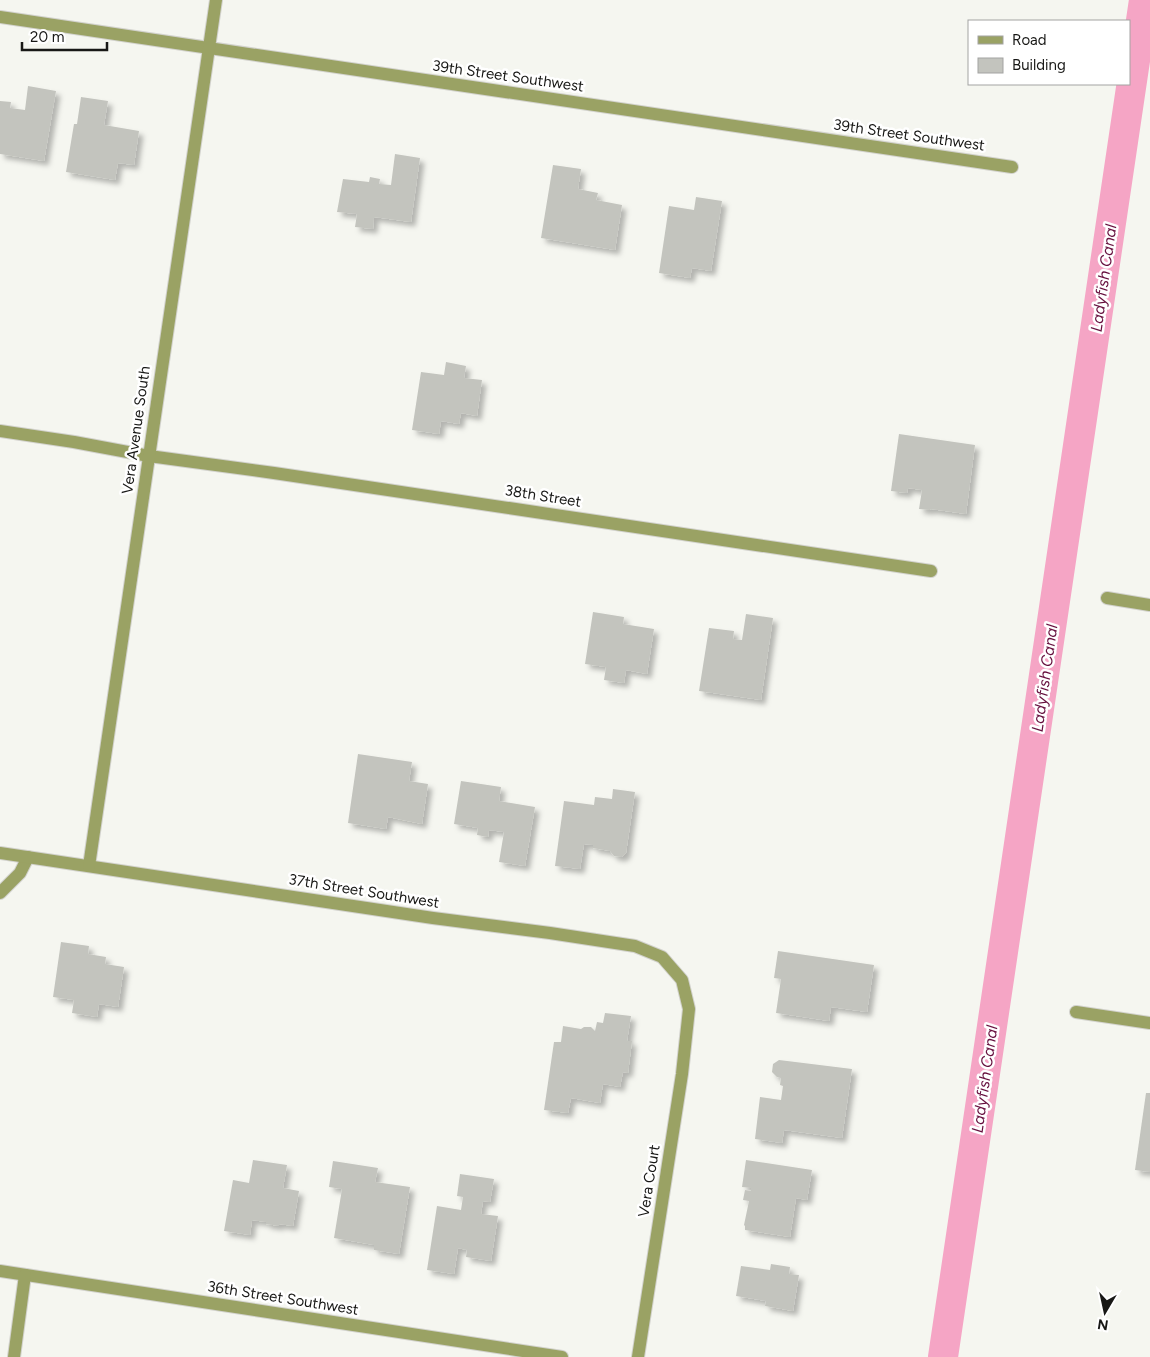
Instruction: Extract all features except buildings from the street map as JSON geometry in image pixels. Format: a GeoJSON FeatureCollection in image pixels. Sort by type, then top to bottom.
{"type":"FeatureCollection","features":[{"type":"Feature","properties":{"kind":"street","name":"Vera Avenue South"},"geometry":{"type":"LineString","coordinates":[[89,866],[216,0]]}},
{"type":"Feature","properties":{"kind":"street","name":"39th Street Southwest"},"geometry":{"type":"LineString","coordinates":[[0,17],[1012,167]]}},
{"type":"Feature","properties":{"kind":"street","name":"38th Street"},"geometry":{"type":"LineString","coordinates":[[0,431],[149,456],[274,472],[931,571]]}},
{"type":"Feature","properties":{"kind":"street"},"geometry":{"type":"LineString","coordinates":[[1107,598],[1150,605]]}},
{"type":"Feature","properties":{"kind":"street","name":"37th Street Southwest"},"geometry":{"type":"LineString","coordinates":[[0,853],[635,946],[662,958],[682,980],[690,1009]]}},
{"type":"Feature","properties":{"kind":"street"},"geometry":{"type":"LineString","coordinates":[[0,892],[20,873],[28,857]]}},
{"type":"Feature","properties":{"kind":"street","name":"Vera Court"},"geometry":{"type":"LineString","coordinates":[[638,1357],[682,1074],[690,1009]]}},
{"type":"Feature","properties":{"kind":"street"},"geometry":{"type":"LineString","coordinates":[[1076,1012],[1150,1023]]}},
{"type":"Feature","properties":{"kind":"street","name":"36th Street Southwest"},"geometry":{"type":"LineString","coordinates":[[0,1271],[562,1357]]}},
{"type":"Feature","properties":{"kind":"street"},"geometry":{"type":"LineString","coordinates":[[14,1357],[25,1275]]}},
{"type":"Feature","properties":{"kind":"waterway","name":"Ladyfish Canal"},"geometry":{"type":"LineString","coordinates":[[943,1357],[1144,0]]}}]}
